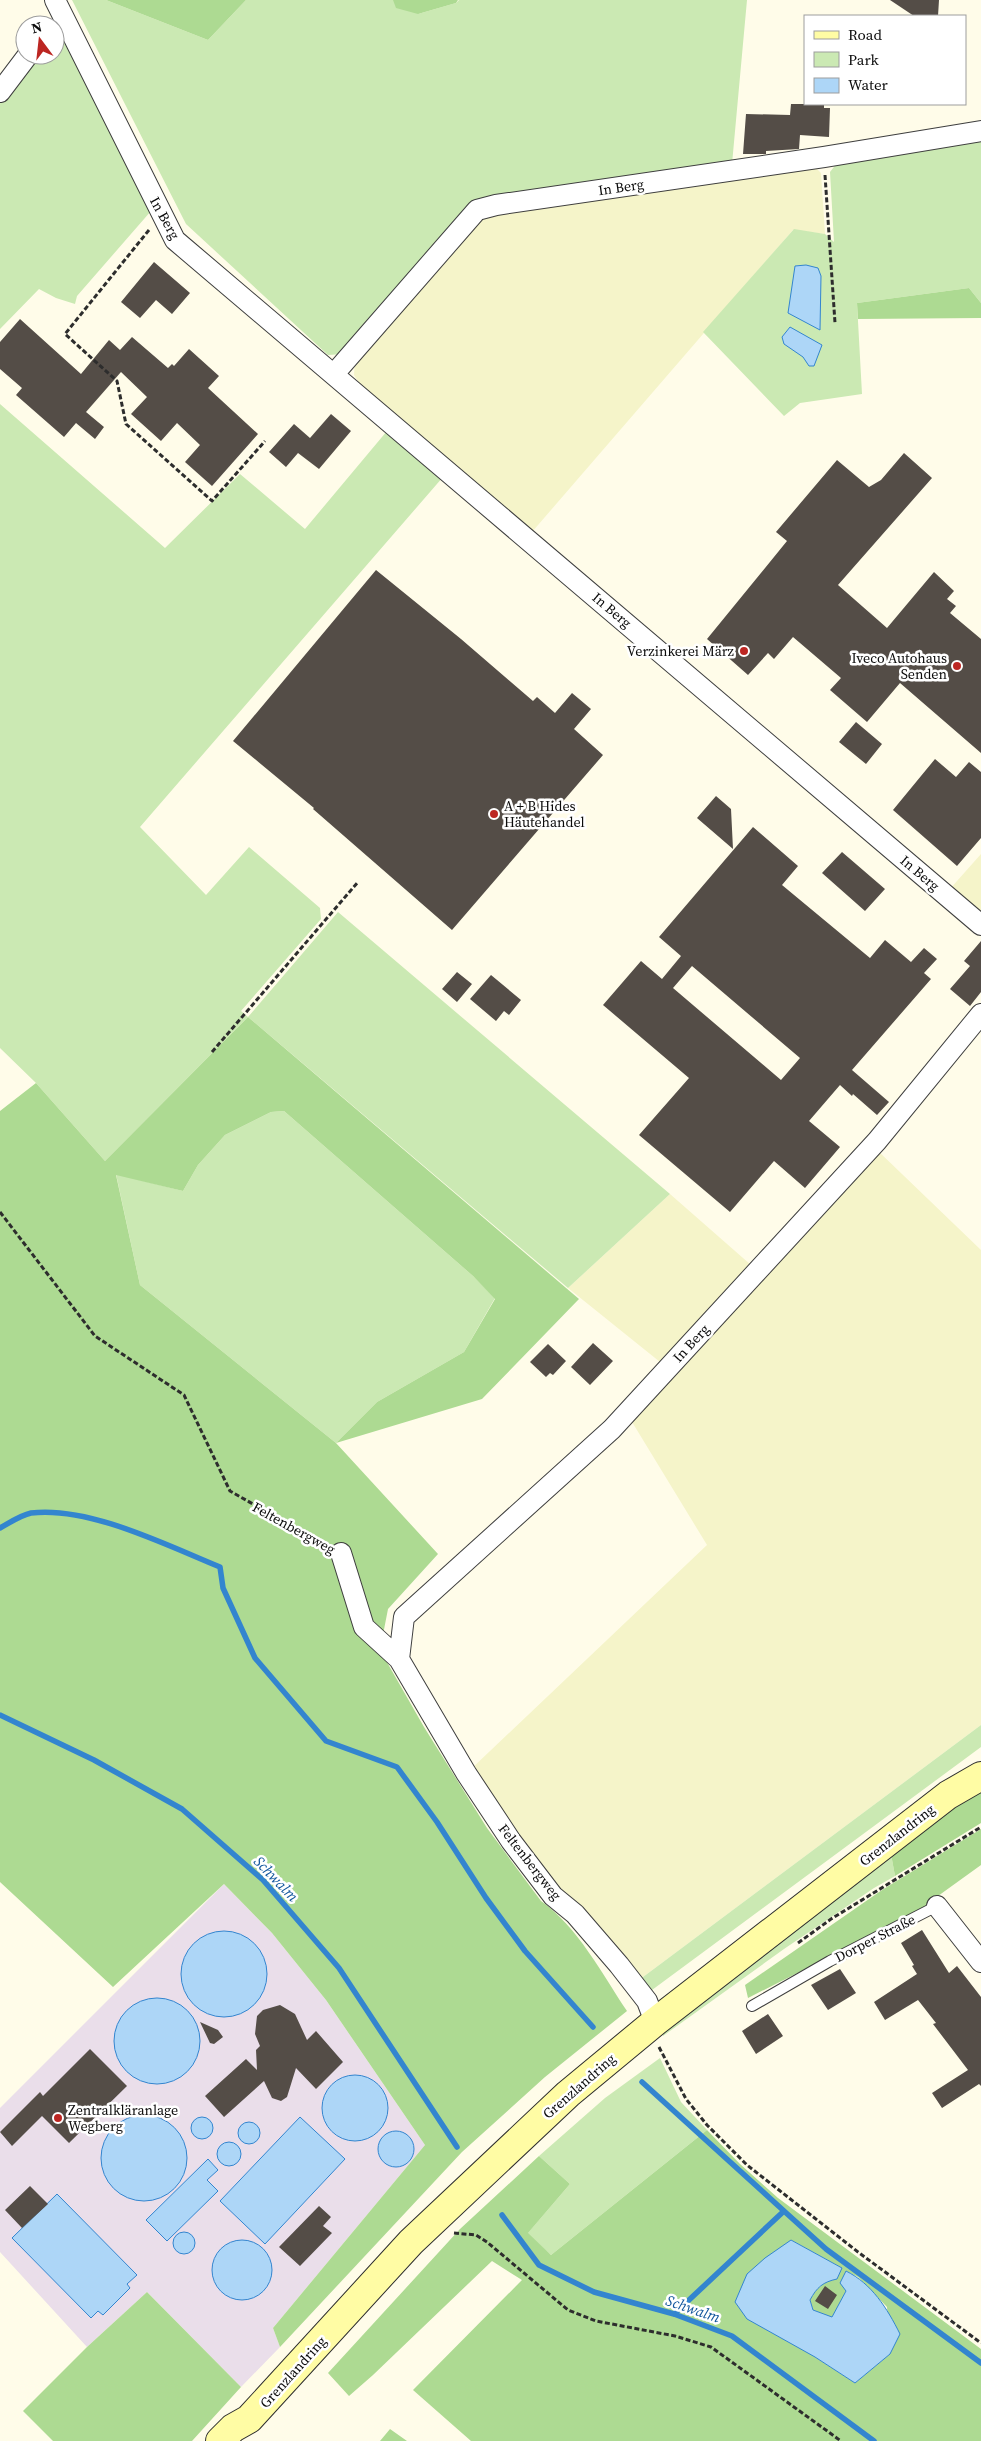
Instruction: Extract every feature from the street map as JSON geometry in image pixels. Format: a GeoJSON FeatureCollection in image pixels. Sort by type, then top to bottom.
{"type":"FeatureCollection","features":[{"type":"Feature","properties":{"kind":"main road","name":"Grenzlandring"},"geometry":{"type":"LineString","coordinates":[[220,2441],[233,2428],[243,2430],[411,2242],[447,2206],[568,2094],[660,2036],[948,1795],[981,1764]]}},
{"type":"Feature","properties":{"kind":"main road","name":"Grenzlandring"},"geometry":{"type":"LineString","coordinates":[[948,1795],[981,1776]]}},
{"type":"Feature","properties":{"kind":"street","name":"In Berg"},"geometry":{"type":"LineString","coordinates":[[56,12],[175,240],[981,924]]}},
{"type":"Feature","properties":{"kind":"street"},"geometry":{"type":"LineString","coordinates":[[0,92],[20,65]]}},
{"type":"Feature","properties":{"kind":"street","name":"In Berg"},"geometry":{"type":"LineString","coordinates":[[334,374],[477,210],[496,205],[824,157],[981,131]]}},
{"type":"Feature","properties":{"kind":"street","name":"In Berg"},"geometry":{"type":"LineString","coordinates":[[399,1659],[404,1617],[612,1429],[877,1140],[981,1014]]}},
{"type":"Feature","properties":{"kind":"street","name":"Feltenbergweg"},"geometry":{"type":"LineString","coordinates":[[341,1554],[364,1627],[399,1659],[466,1773],[511,1841],[553,1896],[575,1914],[647,2001],[660,2036]]}},
{"type":"Feature","properties":{"kind":"street","name":"Dorper Straße"},"geometry":{"type":"LineString","coordinates":[[937,1906],[981,1962]]}},
{"type":"Feature","properties":{"kind":"lane","name":"Dorper Straße"},"geometry":{"type":"LineString","coordinates":[[752,2006],[830,1961],[937,1906]]}},
{"type":"Feature","properties":{"kind":"path"},"geometry":{"type":"LineString","coordinates":[[824,157],[835,323]]}},
{"type":"Feature","properties":{"kind":"path"},"geometry":{"type":"LineString","coordinates":[[162,214],[65,334],[117,380],[126,424],[212,501],[265,441]]}},
{"type":"Feature","properties":{"kind":"path"},"geometry":{"type":"LineString","coordinates":[[212,1052],[358,882]]}},
{"type":"Feature","properties":{"kind":"path","name":"Feltenbergweg"},"geometry":{"type":"LineString","coordinates":[[0,1212],[95,1336],[184,1395],[230,1491],[341,1554]]}},
{"type":"Feature","properties":{"kind":"path"},"geometry":{"type":"LineString","coordinates":[[793,1946],[831,1918],[981,1827]]}},
{"type":"Feature","properties":{"kind":"path"},"geometry":{"type":"LineString","coordinates":[[660,2036],[686,2099],[707,2125],[747,2165],[850,2246],[981,2343]]}},
{"type":"Feature","properties":{"kind":"path"},"geometry":{"type":"LineString","coordinates":[[451,2232],[476,2235],[487,2242],[568,2310],[596,2321],[675,2336],[711,2347],[841,2441]]}},
{"type":"Feature","properties":{"kind":"shaded area","name":"Zentralkläranlage Wegberg"},"geometry":{"type":"Polygon","coordinates":[[[224,1884],[272,1933],[326,2000],[425,2145],[273,2328],[280,2347],[241,2387],[147,2292],[87,2347],[0,2252],[0,2108],[224,1884]]]}},
{"type":"Feature","properties":{"kind":"green space"},"geometry":{"type":"Polygon","coordinates":[[[72,0],[106,0],[208,40],[246,0],[450,0],[418,14],[456,3],[459,0],[747,0],[732,164],[495,200],[344,354],[328,355],[186,224],[72,0]]]}},
{"type":"Feature","properties":{"kind":"green space"},"geometry":{"type":"Polygon","coordinates":[[[106,0],[246,0],[208,40],[106,0]]]}},
{"type":"Feature","properties":{"kind":"green space"},"geometry":{"type":"Polygon","coordinates":[[[393,0],[458,0],[456,3],[418,14],[396,8],[393,0]]]}},
{"type":"Feature","properties":{"kind":"green space"},"geometry":{"type":"Polygon","coordinates":[[[65,43],[151,211],[77,296],[75,304],[56,298],[39,289],[0,329],[0,98],[25,65],[65,65],[65,43]]]}},
{"type":"Feature","properties":{"kind":"green space"},"geometry":{"type":"Polygon","coordinates":[[[981,137],[981,303],[969,288],[857,303],[862,394],[800,403],[784,416],[703,332],[794,229],[825,234],[834,242],[830,172],[841,158],[981,137]]]}},
{"type":"Feature","properties":{"kind":"green space"},"geometry":{"type":"Polygon","coordinates":[[[815,167],[821,173],[825,234],[793,230],[532,532],[360,384],[354,375],[355,359],[481,215],[815,167]]]}},
{"type":"Feature","properties":{"kind":"green space"},"geometry":{"type":"Polygon","coordinates":[[[969,288],[981,303],[981,318],[858,319],[857,303],[969,288]]]}},
{"type":"Feature","properties":{"kind":"green space"},"geometry":{"type":"Polygon","coordinates":[[[0,404],[165,548],[240,474],[305,529],[387,431],[443,477],[140,827],[206,895],[249,847],[320,908],[321,919],[241,1011],[248,1017],[105,1161],[36,1083],[0,1048],[0,404]]]}},
{"type":"Feature","properties":{"kind":"green space"},"geometry":{"type":"Polygon","coordinates":[[[981,854],[981,916],[949,890],[981,854]]]}},
{"type":"Feature","properties":{"kind":"green space"},"geometry":{"type":"Polygon","coordinates":[[[338,912],[670,1194],[568,1288],[248,1017],[338,912]]]}},
{"type":"Feature","properties":{"kind":"green space"},"geometry":{"type":"Polygon","coordinates":[[[248,1017],[579,1299],[482,1399],[336,1443],[438,1554],[388,1609],[380,1650],[424,1727],[487,1828],[541,1901],[567,1924],[578,1937],[627,2011],[545,2077],[462,2152],[280,2347],[273,2328],[425,2145],[326,2000],[272,1933],[224,1884],[113,1987],[0,1882],[0,1111],[36,1083],[105,1161],[248,1017]],[[284,1111],[271,1112],[225,1135],[198,1165],[183,1191],[116,1175],[140,1285],[336,1443],[377,1402],[464,1352],[495,1299],[473,1276],[284,1111]]]}},
{"type":"Feature","properties":{"kind":"green space"},"geometry":{"type":"Polygon","coordinates":[[[284,1111],[473,1276],[495,1298],[464,1352],[377,1402],[336,1443],[140,1285],[116,1174],[183,1191],[198,1165],[225,1135],[271,1112],[284,1111]]]}},
{"type":"Feature","properties":{"kind":"green space"},"geometry":{"type":"Polygon","coordinates":[[[876,1149],[981,1250],[981,1725],[639,1980],[559,1895],[470,1770],[707,1545],[629,1417],[876,1149]]]}},
{"type":"Feature","properties":{"kind":"green space"},"geometry":{"type":"Polygon","coordinates":[[[670,1194],[751,1265],[665,1366],[568,1288],[670,1194]]]}},
{"type":"Feature","properties":{"kind":"green space"},"geometry":{"type":"Polygon","coordinates":[[[981,1725],[981,1747],[652,1990],[639,1980],[981,1725]]]}},
{"type":"Feature","properties":{"kind":"green space"},"geometry":{"type":"Polygon","coordinates":[[[981,1785],[981,1823],[895,1876],[891,1854],[981,1785]]]}},
{"type":"Feature","properties":{"kind":"green space"},"geometry":{"type":"Polygon","coordinates":[[[981,1829],[981,1865],[938,1896],[933,1904],[748,1998],[745,1985],[882,1890],[981,1829]]]}},
{"type":"Feature","properties":{"kind":"green space"},"geometry":{"type":"Polygon","coordinates":[[[891,1854],[895,1876],[874,1888],[784,1949],[663,2036],[661,2028],[891,1854]]]}},
{"type":"Feature","properties":{"kind":"green space"},"geometry":{"type":"Polygon","coordinates":[[[660,2058],[681,2102],[707,2130],[551,2255],[527,2234],[570,2184],[539,2156],[605,2098],[660,2058]]]}},
{"type":"Feature","properties":{"kind":"green space"},"geometry":{"type":"Polygon","coordinates":[[[707,2130],[740,2164],[778,2198],[981,2349],[981,2441],[471,2441],[413,2390],[522,2280],[492,2261],[349,2396],[328,2373],[460,2229],[539,2156],[570,2184],[528,2233],[551,2255],[707,2130]],[[791,2240],[815,2357],[855,2383],[890,2354],[887,2307],[858,2277],[846,2271],[846,2291],[832,2318],[813,2310],[810,2300],[815,2291],[842,2268],[791,2240]]]}},
{"type":"Feature","properties":{"kind":"green space"},"geometry":{"type":"Polygon","coordinates":[[[147,2292],[241,2387],[192,2441],[53,2441],[23,2411],[87,2347],[147,2292]]]}},
{"type":"Feature","properties":{"kind":"green space"},"geometry":{"type":"Polygon","coordinates":[[[390,2429],[407,2441],[380,2441],[390,2429]]]}},
{"type":"Feature","properties":{"kind":"water"},"geometry":{"type":"Polygon","coordinates":[[[806,265],[818,268],[821,276],[820,330],[788,313],[795,266],[806,265]]]}},
{"type":"Feature","properties":{"kind":"water"},"geometry":{"type":"Polygon","coordinates":[[[790,327],[822,345],[814,366],[809,366],[803,357],[784,344],[782,337],[790,327]]]}},
{"type":"Feature","properties":{"kind":"water"},"geometry":{"type":"Polygon","coordinates":[[[224,1931],[240,1934],[248,1938],[260,1950],[264,1958],[267,1974],[264,1990],[260,1998],[248,2010],[240,2014],[224,2017],[208,2014],[200,2010],[188,1998],[184,1990],[181,1974],[184,1958],[188,1950],[200,1938],[208,1934],[224,1931]]]}},
{"type":"Feature","properties":{"kind":"water"},"geometry":{"type":"Polygon","coordinates":[[[157,1998],[173,2001],[181,2005],[193,2017],[197,2025],[200,2041],[197,2057],[193,2065],[181,2077],[173,2081],[157,2084],[141,2081],[133,2077],[121,2065],[117,2057],[114,2041],[117,2025],[121,2017],[133,2005],[141,2001],[157,1998]]]}},
{"type":"Feature","properties":{"kind":"water"},"geometry":{"type":"Polygon","coordinates":[[[355,2075],[368,2078],[378,2085],[385,2095],[388,2108],[385,2121],[378,2131],[368,2138],[355,2141],[342,2138],[332,2131],[325,2121],[322,2108],[325,2095],[332,2085],[342,2078],[355,2075]]]}},
{"type":"Feature","properties":{"kind":"water"},"geometry":{"type":"Polygon","coordinates":[[[144,2115],[160,2118],[168,2122],[180,2134],[184,2142],[187,2158],[184,2174],[180,2182],[168,2194],[160,2198],[144,2201],[128,2198],[120,2194],[108,2182],[104,2174],[101,2158],[104,2142],[108,2134],[120,2122],[128,2118],[144,2115]]]}},
{"type":"Feature","properties":{"kind":"water"},"geometry":{"type":"Polygon","coordinates":[[[198,2117],[206,2117],[213,2124],[213,2132],[206,2139],[198,2139],[191,2132],[191,2124],[198,2117]]]}},
{"type":"Feature","properties":{"kind":"water"},"geometry":{"type":"Polygon","coordinates":[[[300,2117],[345,2159],[265,2244],[220,2201],[300,2117]]]}},
{"type":"Feature","properties":{"kind":"water"},"geometry":{"type":"Polygon","coordinates":[[[249,2122],[257,2125],[260,2133],[257,2141],[249,2144],[241,2141],[238,2133],[241,2125],[249,2122]]]}},
{"type":"Feature","properties":{"kind":"water"},"geometry":{"type":"Polygon","coordinates":[[[396,2131],[403,2132],[409,2136],[413,2142],[413,2156],[409,2162],[403,2166],[396,2167],[389,2166],[383,2162],[379,2156],[378,2149],[379,2142],[383,2136],[389,2132],[396,2131]]]}},
{"type":"Feature","properties":{"kind":"water"},"geometry":{"type":"Polygon","coordinates":[[[229,2142],[237,2146],[241,2154],[237,2162],[229,2166],[221,2162],[217,2154],[221,2146],[229,2142]]]}},
{"type":"Feature","properties":{"kind":"water"},"geometry":{"type":"Polygon","coordinates":[[[208,2159],[218,2170],[207,2180],[218,2191],[167,2241],[146,2220],[208,2159]]]}},
{"type":"Feature","properties":{"kind":"water"},"geometry":{"type":"Polygon","coordinates":[[[57,2194],[137,2275],[127,2284],[130,2288],[103,2315],[98,2311],[91,2318],[12,2238],[57,2194]]]}},
{"type":"Feature","properties":{"kind":"water"},"geometry":{"type":"Polygon","coordinates":[[[184,2232],[192,2235],[195,2243],[192,2251],[184,2254],[176,2251],[173,2243],[176,2235],[184,2232]]]}},
{"type":"Feature","properties":{"kind":"water"},"geometry":{"type":"Polygon","coordinates":[[[236,2240],[248,2240],[264,2248],[270,2258],[272,2270],[270,2282],[264,2292],[248,2300],[236,2300],[220,2292],[212,2276],[212,2264],[220,2248],[236,2240]]]}},
{"type":"Feature","properties":{"kind":"water"},"geometry":{"type":"Polygon","coordinates":[[[791,2240],[842,2268],[837,2279],[824,2284],[815,2292],[810,2300],[813,2310],[832,2317],[846,2291],[840,2283],[846,2271],[864,2283],[878,2298],[900,2334],[890,2354],[855,2383],[815,2357],[747,2319],[735,2302],[747,2274],[765,2258],[791,2240]]]}},
{"type":"Feature","properties":{"kind":"building"},"geometry":{"type":"Polygon","coordinates":[[[890,0],[939,0],[938,15],[912,15],[890,0]]]}},
{"type":"Feature","properties":{"kind":"building"},"geometry":{"type":"Polygon","coordinates":[[[791,104],[824,105],[824,108],[830,108],[829,137],[800,135],[799,149],[766,151],[766,154],[743,154],[746,114],[790,115],[791,104]]]}},
{"type":"Feature","properties":{"kind":"building"},"geometry":{"type":"Polygon","coordinates":[[[154,262],[190,293],[172,314],[156,300],[140,318],[121,302],[154,262]]]}},
{"type":"Feature","properties":{"kind":"building"},"geometry":{"type":"Polygon","coordinates":[[[20,319],[81,374],[109,340],[120,350],[132,337],[168,368],[172,364],[174,366],[189,349],[219,376],[208,388],[258,434],[212,486],[185,462],[200,445],[177,423],[161,441],[131,414],[147,397],[121,372],[86,412],[104,427],[95,439],[76,423],[64,437],[16,395],[22,388],[0,369],[0,342],[20,319]]]}},
{"type":"Feature","properties":{"kind":"building"},"geometry":{"type":"Polygon","coordinates":[[[331,414],[351,431],[319,469],[298,453],[286,467],[269,452],[294,424],[310,438],[331,414]]]}},
{"type":"Feature","properties":{"kind":"building"},"geometry":{"type":"Polygon","coordinates":[[[904,453],[932,478],[838,585],[887,628],[934,572],[954,591],[947,599],[956,606],[950,613],[981,639],[981,753],[900,683],[867,722],[830,690],[841,678],[793,637],[774,659],[768,653],[748,675],[707,639],[787,541],[776,532],[837,460],[869,487],[881,480],[904,453]]]}},
{"type":"Feature","properties":{"kind":"building"},"geometry":{"type":"Polygon","coordinates":[[[376,570],[533,701],[537,697],[555,713],[572,693],[591,709],[574,729],[603,755],[452,930],[314,808],[233,741],[376,570]]]}},
{"type":"Feature","properties":{"kind":"building"},"geometry":{"type":"Polygon","coordinates":[[[856,722],[882,744],[866,764],[839,742],[856,722]]]}},
{"type":"Feature","properties":{"kind":"building"},"geometry":{"type":"Polygon","coordinates":[[[935,759],[956,777],[969,762],[981,772],[981,838],[957,866],[893,810],[935,759]]]}},
{"type":"Feature","properties":{"kind":"building"},"geometry":{"type":"Polygon","coordinates":[[[716,796],[731,809],[733,849],[697,818],[716,796]]]}},
{"type":"Feature","properties":{"kind":"building"},"geometry":{"type":"Polygon","coordinates":[[[753,827],[798,866],[782,885],[870,958],[885,940],[911,962],[924,948],[937,959],[924,973],[931,979],[852,1070],[889,1102],[877,1115],[840,1085],[809,1121],[840,1147],[805,1188],[774,1161],[730,1212],[639,1135],[689,1078],[603,1005],[641,961],[662,979],[681,956],[659,937],[753,827]],[[692,966],[673,988],[781,1080],[800,1058],[692,966]]]}},
{"type":"Feature","properties":{"kind":"building"},"geometry":{"type":"Polygon","coordinates":[[[842,852],[885,889],[865,911],[822,873],[842,852]]]}},
{"type":"Feature","properties":{"kind":"building"},"geometry":{"type":"Polygon","coordinates":[[[981,941],[981,992],[970,1006],[950,989],[970,966],[964,961],[981,941]]]}},
{"type":"Feature","properties":{"kind":"building"},"geometry":{"type":"Polygon","coordinates":[[[457,972],[472,984],[457,1002],[442,989],[457,972]]]}},
{"type":"Feature","properties":{"kind":"building"},"geometry":{"type":"Polygon","coordinates":[[[491,975],[521,1000],[509,1015],[504,1011],[496,1021],[470,999],[491,975]]]}},
{"type":"Feature","properties":{"kind":"building"},"geometry":{"type":"Polygon","coordinates":[[[593,1343],[613,1361],[590,1385],[571,1367],[593,1343]]]}},
{"type":"Feature","properties":{"kind":"building"},"geometry":{"type":"Polygon","coordinates":[[[548,1344],[566,1361],[553,1375],[550,1373],[546,1377],[530,1362],[548,1344]]]}},
{"type":"Feature","properties":{"kind":"building"},"geometry":{"type":"Polygon","coordinates":[[[922,1930],[949,1973],[957,1966],[981,1997],[981,2086],[979,2084],[942,2108],[932,2093],[968,2070],[933,2024],[936,2023],[918,2000],[885,2020],[874,2002],[917,1974],[901,1943],[922,1930]]]}},
{"type":"Feature","properties":{"kind":"building"},"geometry":{"type":"Polygon","coordinates":[[[840,1969],[856,1993],[828,2010],[811,1985],[840,1969]]]}},
{"type":"Feature","properties":{"kind":"building"},"geometry":{"type":"Polygon","coordinates":[[[280,2005],[295,2014],[307,2040],[316,2031],[343,2062],[316,2089],[296,2068],[287,2097],[281,2101],[272,2098],[264,2081],[224,2117],[205,2096],[246,2059],[257,2070],[256,2050],[260,2046],[255,2034],[257,2016],[263,2010],[280,2005]]]}},
{"type":"Feature","properties":{"kind":"building"},"geometry":{"type":"Polygon","coordinates":[[[768,2014],[783,2036],[756,2054],[742,2031],[768,2014]]]}},
{"type":"Feature","properties":{"kind":"building"},"geometry":{"type":"Polygon","coordinates":[[[200,2022],[218,2030],[223,2037],[214,2044],[210,2043],[200,2022]]]}},
{"type":"Feature","properties":{"kind":"building"},"geometry":{"type":"Polygon","coordinates":[[[90,2049],[127,2086],[69,2143],[42,2116],[12,2146],[0,2132],[40,2092],[43,2096],[90,2049]]]}},
{"type":"Feature","properties":{"kind":"building"},"geometry":{"type":"Polygon","coordinates":[[[30,2186],[48,2204],[22,2228],[5,2210],[30,2186]]]}},
{"type":"Feature","properties":{"kind":"building"},"geometry":{"type":"Polygon","coordinates":[[[319,2206],[331,2217],[323,2226],[332,2233],[300,2266],[279,2247],[319,2206]]]}},
{"type":"Feature","properties":{"kind":"building"},"geometry":{"type":"Polygon","coordinates":[[[825,2286],[837,2295],[828,2309],[815,2301],[825,2286]]]}},
{"type":"Feature","properties":{"kind":"waterway"},"geometry":{"type":"LineString","coordinates":[[0,1528],[19,1517],[31,1513],[54,1512],[77,1515],[102,1521],[152,1538],[220,1567],[223,1588],[255,1658],[326,1741],[397,1767],[437,1822],[486,1898],[525,1951],[593,2027]]}},
{"type":"Feature","properties":{"kind":"waterway","name":"Schwalm"},"geometry":{"type":"LineString","coordinates":[[0,1715],[94,1760],[182,1809],[263,1880],[339,1968],[457,2147]]}},
{"type":"Feature","properties":{"kind":"waterway"},"geometry":{"type":"LineString","coordinates":[[642,2082],[784,2211],[674,2314]]}},
{"type":"Feature","properties":{"kind":"waterway"},"geometry":{"type":"LineString","coordinates":[[784,2211],[826,2249],[981,2363]]}},
{"type":"Feature","properties":{"kind":"waterway","name":"Schwalm"},"geometry":{"type":"LineString","coordinates":[[502,2215],[539,2265],[594,2292],[674,2314],[732,2336],[874,2441]]}},
{"type":"Feature","properties":{"kind":"place","name":"Verzinkerei März"},"geometry":{"type":"Point","coordinates":[744,651]}},
{"type":"Feature","properties":{"kind":"place","name":"Iveco Autohaus Senden"},"geometry":{"type":"Point","coordinates":[957,666]}},
{"type":"Feature","properties":{"kind":"place","name":"A + B Hides Häutehandel"},"geometry":{"type":"Point","coordinates":[494,814]}},
{"type":"Feature","properties":{"kind":"place","name":"Zentralkläranlage Wegberg"},"geometry":{"type":"Point","coordinates":[58,2118]}}]}
